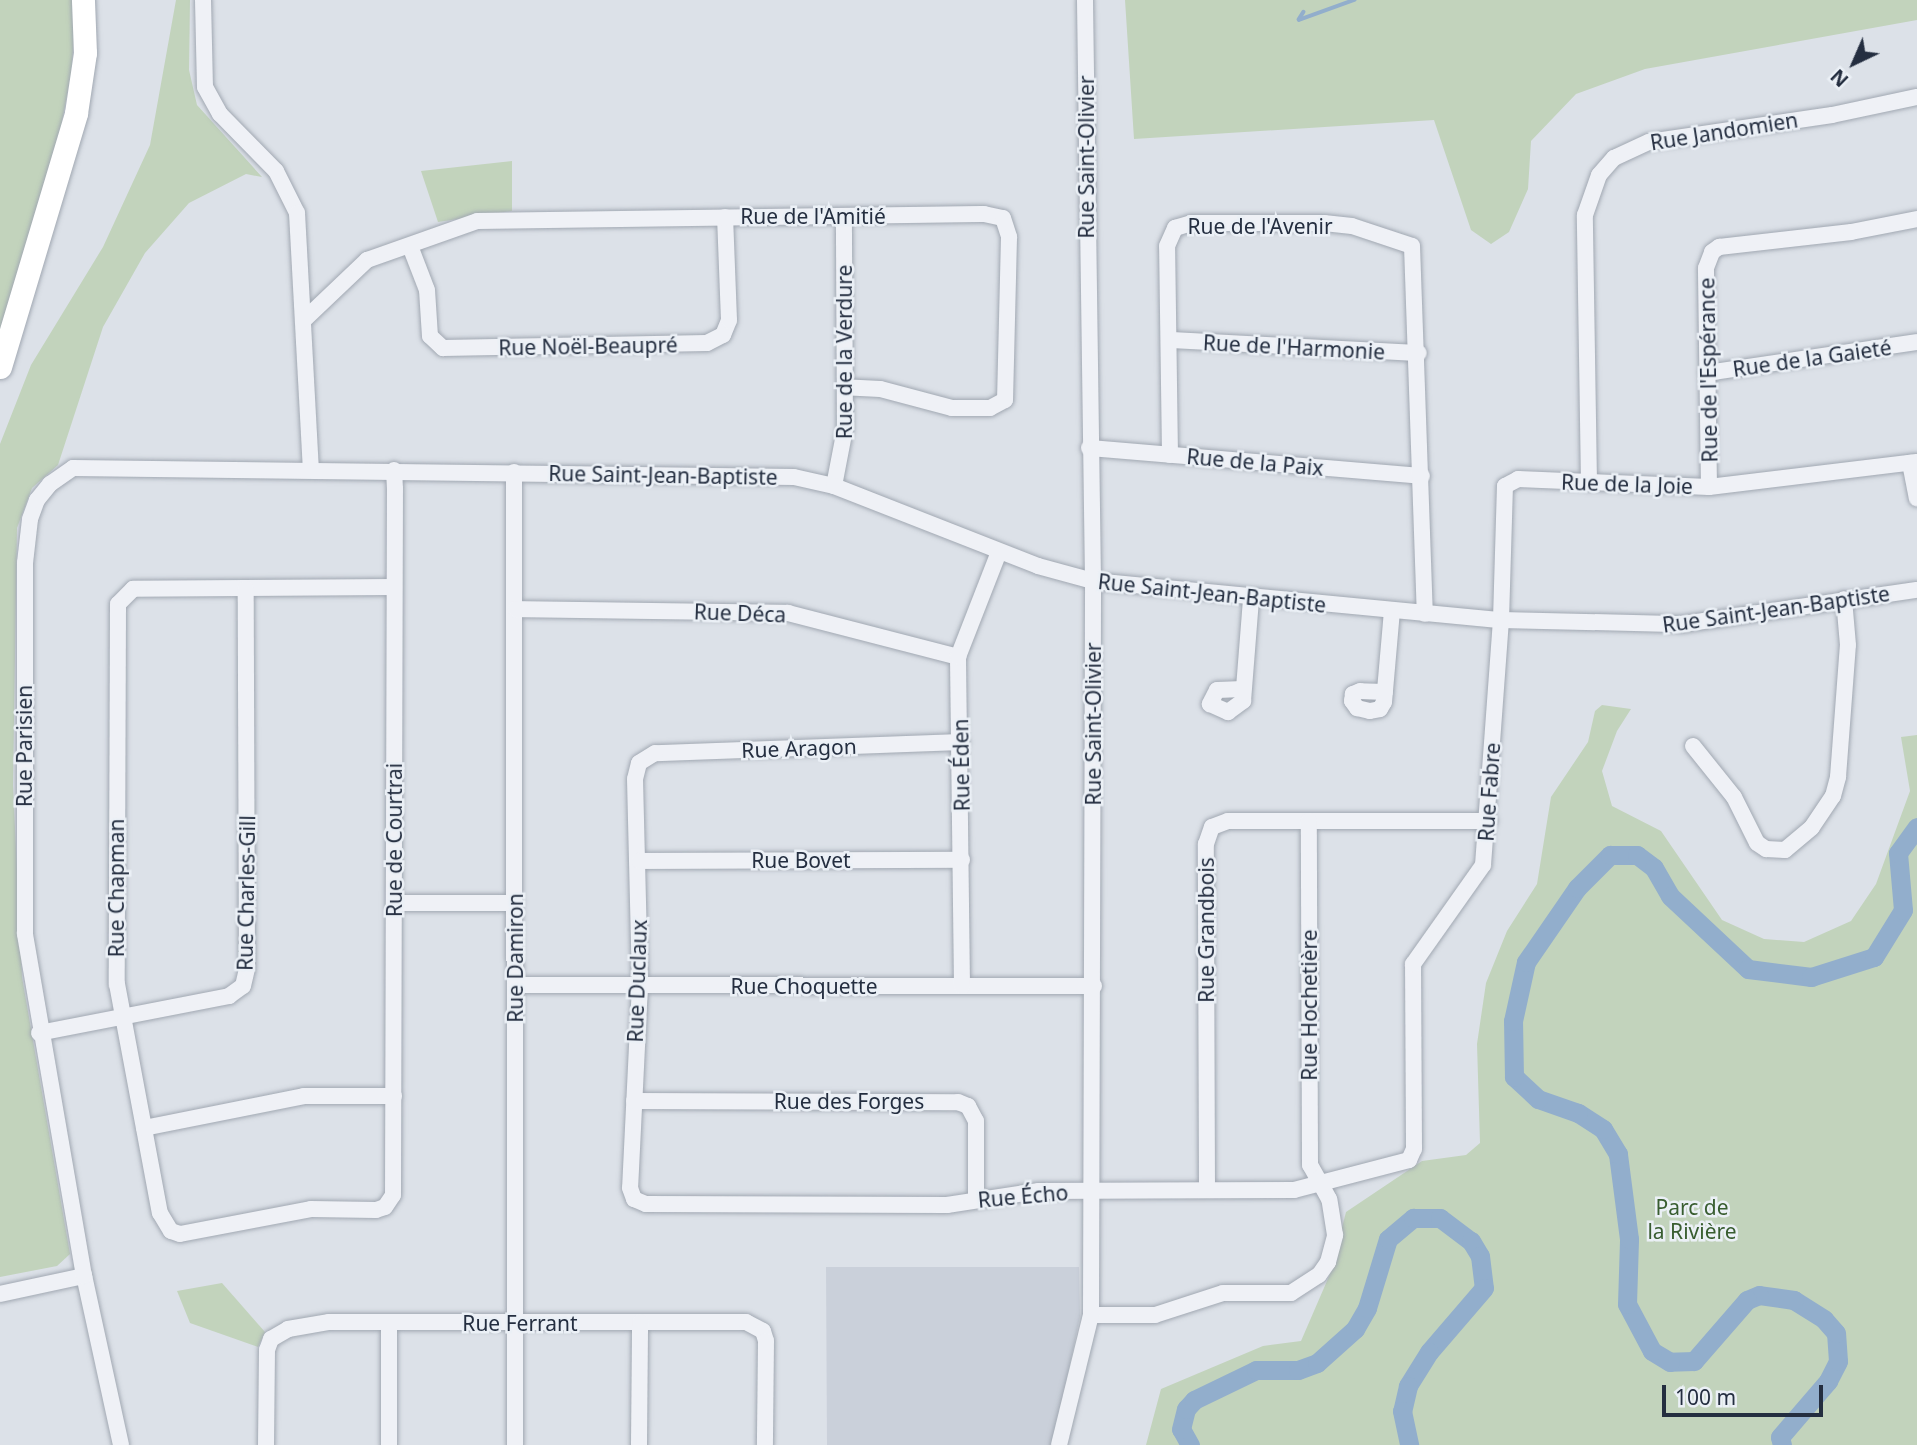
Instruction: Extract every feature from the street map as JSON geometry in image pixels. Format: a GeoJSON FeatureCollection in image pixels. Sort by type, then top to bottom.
{"type":"FeatureCollection","features":[{"type":"Feature","properties":{"kind":"highway"},"geometry":{"type":"LineString","coordinates":[[0,367],[76,113],[85,53],[83,0]]}},
{"type":"Feature","properties":{"kind":"street"},"geometry":{"type":"LineString","coordinates":[[202,0],[205,87],[220,114],[276,171],[297,213],[305,319],[311,469]]}},
{"type":"Feature","properties":{"kind":"street","name":"Rue Saint-Olivier"},"geometry":{"type":"LineString","coordinates":[[1059,1445],[1091,1315],[1094,986],[1093,581],[1089,448],[1086,0]]}},
{"type":"Feature","properties":{"kind":"street","name":"Rue Jandomien"},"geometry":{"type":"LineString","coordinates":[[1589,483],[1585,215],[1599,175],[1623,153],[1649,142],[1832,115],[1917,97]]}},
{"type":"Feature","properties":{"kind":"street","name":"Rue de l'Amitié"},"geometry":{"type":"LineString","coordinates":[[305,319],[367,260],[477,221],[725,216],[994,215],[1008,225],[1005,400],[990,408],[952,408],[880,389],[846,387]]}},
{"type":"Feature","properties":{"kind":"street","name":"Rue Noël-Beaupré"},"geometry":{"type":"LineString","coordinates":[[410,246],[427,290],[430,336],[443,348],[707,344],[723,335],[729,320],[725,216]]}},
{"type":"Feature","properties":{"kind":"street","name":"Rue de la Verdure"},"geometry":{"type":"LineString","coordinates":[[834,486],[843,454],[846,387],[844,216]]}},
{"type":"Feature","properties":{"kind":"street","name":"Rue de l'Espérance"},"geometry":{"type":"LineString","coordinates":[[1709,488],[1706,268],[1712,252],[1725,246],[1852,232],[1917,219]]}},
{"type":"Feature","properties":{"kind":"street","name":"Rue de l'Avenir"},"geometry":{"type":"LineString","coordinates":[[1170,455],[1167,246],[1175,228],[1191,223],[1324,223],[1352,226],[1412,246],[1419,353],[1425,614]]}},
{"type":"Feature","properties":{"kind":"street","name":"Rue de l'Harmonie"},"geometry":{"type":"LineString","coordinates":[[1170,340],[1419,353]]}},
{"type":"Feature","properties":{"kind":"street","name":"Rue de la Gaieté"},"geometry":{"type":"LineString","coordinates":[[1707,373],[1917,342]]}},
{"type":"Feature","properties":{"kind":"street","name":"Rue de la Paix"},"geometry":{"type":"LineString","coordinates":[[1089,448],[1422,476]]}},
{"type":"Feature","properties":{"kind":"street"},"geometry":{"type":"LineString","coordinates":[[1914,463],[1917,498]]}},
{"type":"Feature","properties":{"kind":"street","name":"Rue de la Joie"},"geometry":{"type":"LineString","coordinates":[[1505,486],[1518,479],[1709,488],[1914,463]]}},
{"type":"Feature","properties":{"kind":"street","name":"Rue Parisien"},"geometry":{"type":"LineString","coordinates":[[121,1445],[84,1276],[39,1032],[25,934],[24,563],[30,519],[37,500],[73,468],[311,469]]}},
{"type":"Feature","properties":{"kind":"street","name":"Rue Saint-Jean-Baptiste"},"geometry":{"type":"LineString","coordinates":[[311,469],[794,477],[834,486],[999,552],[1093,581],[1251,599],[1501,620],[1684,624],[1917,590]]}},
{"type":"Feature","properties":{"kind":"street","name":"Rue de Courtrai"},"geometry":{"type":"LineString","coordinates":[[385,1207],[393,1195],[394,470]]}},
{"type":"Feature","properties":{"kind":"street","name":"Rue Damiron"},"geometry":{"type":"LineString","coordinates":[[514,472],[515,1445]]}},
{"type":"Feature","properties":{"kind":"street","name":"Rue Fabre"},"geometry":{"type":"LineString","coordinates":[[1409,1160],[1414,1149],[1413,964],[1483,865],[1489,821],[1501,620],[1505,486]]}},
{"type":"Feature","properties":{"kind":"street","name":"Rue Éden"},"geometry":{"type":"LineString","coordinates":[[962,986],[958,657],[999,552]]}},
{"type":"Feature","properties":{"kind":"street","name":"Rue Chapman"},"geometry":{"type":"LineString","coordinates":[[385,1207],[298,1211],[180,1234],[171,1231],[160,1213],[116,969],[118,604],[133,589],[394,587]]}},
{"type":"Feature","properties":{"kind":"street","name":"Rue Charles-Gill"},"geometry":{"type":"LineString","coordinates":[[39,1032],[229,996],[237,993],[246,979],[246,589]]}},
{"type":"Feature","properties":{"kind":"street"},"geometry":{"type":"LineString","coordinates":[[1243,689],[1251,599]]}},
{"type":"Feature","properties":{"kind":"street"},"geometry":{"type":"LineString","coordinates":[[1693,746],[1734,797],[1757,842],[1766,849],[1785,850],[1812,827],[1833,796],[1838,777],[1848,645],[1844,599]]}},
{"type":"Feature","properties":{"kind":"street","name":"Rue Déca"},"geometry":{"type":"LineString","coordinates":[[516,609],[788,613],[958,657]]}},
{"type":"Feature","properties":{"kind":"street"},"geometry":{"type":"LineString","coordinates":[[1384,692],[1392,611]]}},
{"type":"Feature","properties":{"kind":"street","name":"Rue Aragon"},"geometry":{"type":"LineString","coordinates":[[639,763],[655,753],[961,742]]}},
{"type":"Feature","properties":{"kind":"street","name":"Rue Duclaux"},"geometry":{"type":"LineString","coordinates":[[634,1199],[630,1188],[640,985],[640,861],[635,779],[639,763]]}},
{"type":"Feature","properties":{"kind":"street","name":"Rue Grandbois"},"geometry":{"type":"LineString","coordinates":[[1207,1189],[1207,833],[1228,821],[1489,821]]}},
{"type":"Feature","properties":{"kind":"street","name":"Rue Hochetière"},"geometry":{"type":"LineString","coordinates":[[1091,1315],[1155,1315],[1223,1293],[1279,1294],[1300,1289],[1328,1262],[1335,1235],[1322,1184],[1310,1165],[1309,821]]}},
{"type":"Feature","properties":{"kind":"street","name":"Rue Bovet"},"geometry":{"type":"LineString","coordinates":[[640,861],[962,860]]}},
{"type":"Feature","properties":{"kind":"street"},"geometry":{"type":"LineString","coordinates":[[395,902],[514,903]]}},
{"type":"Feature","properties":{"kind":"street","name":"Rue Choquette"},"geometry":{"type":"LineString","coordinates":[[515,985],[1094,986]]}},
{"type":"Feature","properties":{"kind":"street"},"geometry":{"type":"LineString","coordinates":[[144,1128],[304,1096],[394,1096]]}},
{"type":"Feature","properties":{"kind":"street","name":"Rue des Forges"},"geometry":{"type":"LineString","coordinates":[[634,1101],[958,1102],[968,1106],[976,1121],[976,1199]]}},
{"type":"Feature","properties":{"kind":"street","name":"Rue Écho"},"geometry":{"type":"LineString","coordinates":[[634,1199],[646,1204],[888,1205],[1091,1190],[1294,1190],[1409,1160]]}},
{"type":"Feature","properties":{"kind":"street"},"geometry":{"type":"LineString","coordinates":[[0,1294],[84,1276]]}},
{"type":"Feature","properties":{"kind":"street","name":"Rue Ferrant"},"geometry":{"type":"LineString","coordinates":[[267,1445],[267,1350],[271,1339],[288,1329],[329,1322],[747,1322],[763,1331],[765,1445]]}},
{"type":"Feature","properties":{"kind":"street"},"geometry":{"type":"LineString","coordinates":[[389,1445],[390,1322]]}},
{"type":"Feature","properties":{"kind":"street"},"geometry":{"type":"LineString","coordinates":[[639,1445],[640,1322]]}},
{"type":"Feature","properties":{"kind":"shaded area"},"geometry":{"type":"Polygon","coordinates":[[[826,1267],[1079,1267],[1080,1316],[1053,1445],[827,1445],[826,1267]]]}},
{"type":"Feature","properties":{"kind":"green space"},"geometry":{"type":"Polygon","coordinates":[[[0,0],[72,0],[75,25],[71,75],[58,142],[0,331],[0,0]]]}},
{"type":"Feature","properties":{"kind":"green space"},"geometry":{"type":"Polygon","coordinates":[[[176,0],[190,0],[189,70],[197,105],[262,177],[246,174],[189,203],[145,253],[103,327],[58,465],[32,488],[17,528],[13,785],[22,977],[70,1254],[57,1266],[0,1277],[0,444],[31,365],[103,247],[150,145],[176,0]]]}},
{"type":"Feature","properties":{"kind":"green space"},"geometry":{"type":"Polygon","coordinates":[[[1125,0],[1917,0],[1917,20],[1645,69],[1576,94],[1531,141],[1528,189],[1509,232],[1491,244],[1471,230],[1434,120],[1134,139],[1125,0]]]}},
{"type":"Feature","properties":{"kind":"green space"},"geometry":{"type":"Polygon","coordinates":[[[512,161],[512,211],[438,222],[421,171],[512,161]]]}},
{"type":"Feature","properties":{"kind":"green space","name":"Parc de la Rivière"},"geometry":{"type":"Polygon","coordinates":[[[1602,705],[1631,709],[1617,731],[1602,771],[1612,806],[1661,831],[1722,920],[1764,939],[1804,942],[1851,921],[1876,884],[1910,791],[1901,737],[1917,735],[1917,1445],[1146,1445],[1161,1389],[1263,1346],[1301,1341],[1330,1274],[1346,1212],[1422,1161],[1466,1155],[1480,1143],[1477,1044],[1486,983],[1507,931],[1537,884],[1551,797],[1588,742],[1595,711],[1602,705]]]}},
{"type":"Feature","properties":{"kind":"green space"},"geometry":{"type":"Polygon","coordinates":[[[222,1283],[265,1332],[258,1347],[190,1323],[177,1291],[222,1283]]]}},
{"type":"Feature","properties":{"kind":"waterway"},"geometry":{"type":"LineString","coordinates":[[1304,12],[1299,20],[1354,0]]}},
{"type":"Feature","properties":{"kind":"waterway"},"geometry":{"type":"LineString","coordinates":[[1782,1445],[1780,1437],[1828,1381],[1838,1361],[1836,1333],[1824,1319],[1794,1300],[1759,1295],[1747,1300],[1694,1361],[1670,1362],[1652,1351],[1627,1304],[1629,1239],[1618,1154],[1603,1129],[1578,1113],[1538,1099],[1514,1077],[1513,1021],[1526,962],[1577,888],[1610,855],[1637,855],[1654,868],[1670,896],[1748,969],[1811,977],[1874,957],[1903,910],[1898,853],[1917,827]]}},
{"type":"Feature","properties":{"kind":"waterway"},"geometry":{"type":"LineString","coordinates":[[1190,1445],[1181,1429],[1186,1409],[1194,1400],[1256,1370],[1298,1370],[1317,1363],[1355,1329],[1367,1308],[1388,1239],[1413,1218],[1440,1218],[1471,1241],[1480,1256],[1484,1288],[1429,1352],[1408,1386],[1402,1411],[1409,1445]]}}]}
